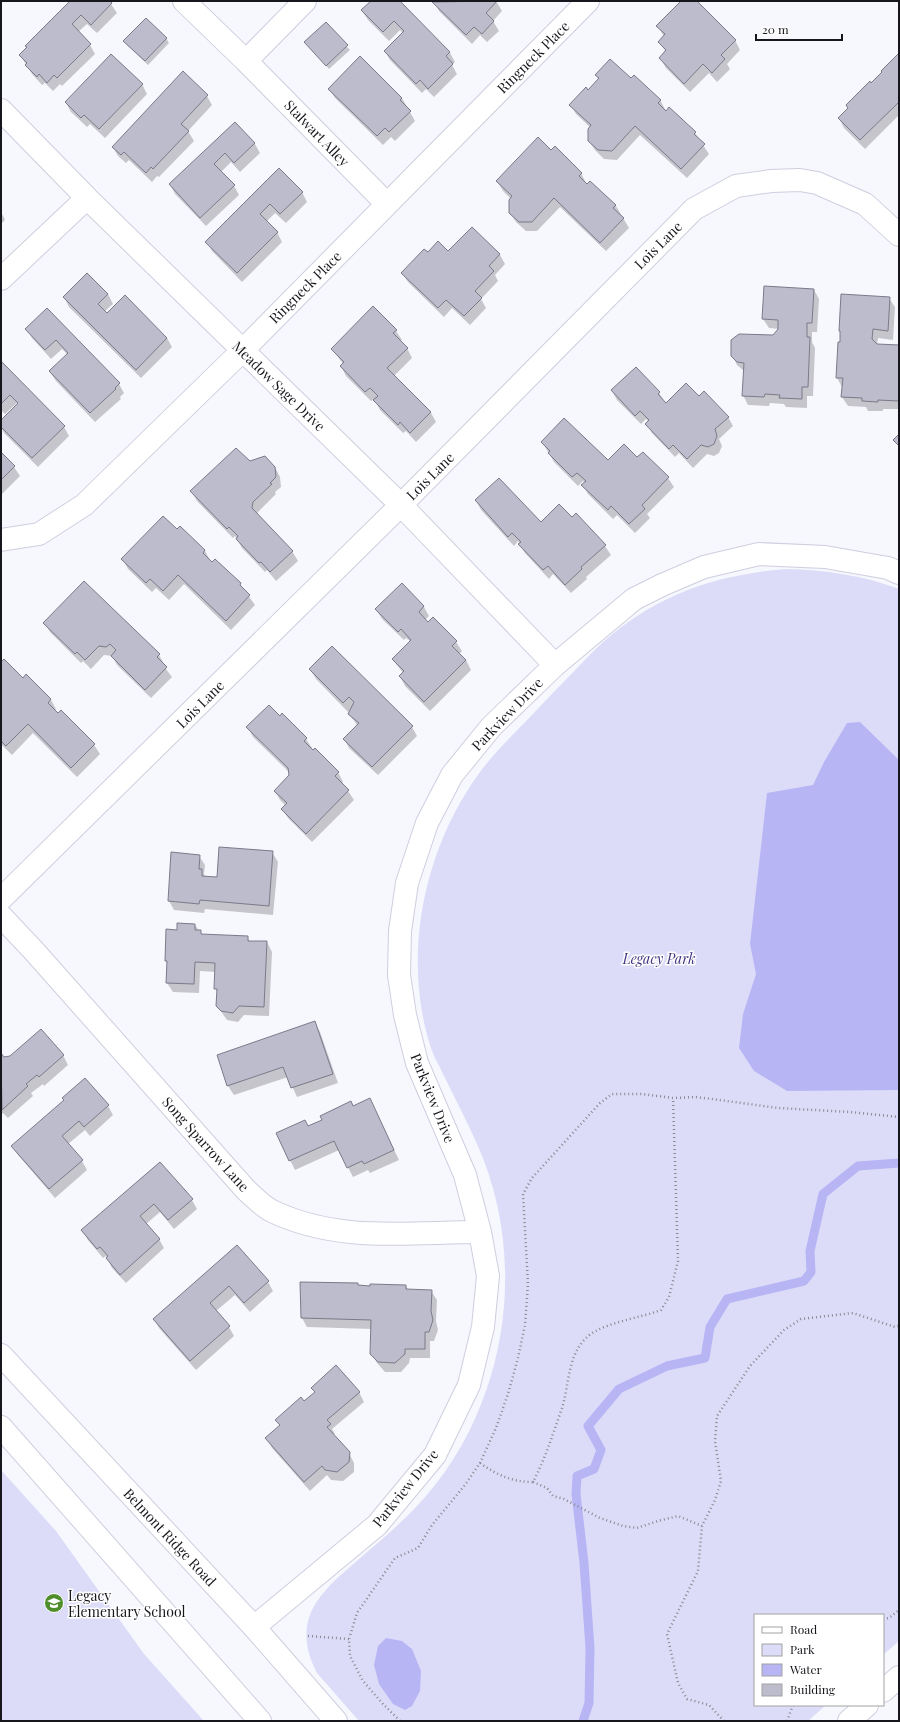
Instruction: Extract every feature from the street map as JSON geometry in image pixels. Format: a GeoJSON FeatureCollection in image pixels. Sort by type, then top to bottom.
{"type":"FeatureCollection","features":[{"type":"Feature","properties":{"kind":"street","name":"Stalwart Alley"},"geometry":{"type":"LineString","coordinates":[[184,1],[246,61],[387,204]]}},
{"type":"Feature","properties":{"kind":"street"},"geometry":{"type":"LineString","coordinates":[[246,61],[305,1]]}},
{"type":"Feature","properties":{"kind":"street","name":"Ringneck Place"},"geometry":{"type":"LineString","coordinates":[[1,540],[39,534],[84,505],[243,350],[588,1]]}},
{"type":"Feature","properties":{"kind":"street","name":"Meadow Sage Drive"},"geometry":{"type":"LineString","coordinates":[[1,110],[87,198],[401,505],[555,665]]}},
{"type":"Feature","properties":{"kind":"street","name":"Lois Lane"},"geometry":{"type":"LineString","coordinates":[[1,899],[401,505],[694,209],[736,186],[771,181],[800,180],[817,183],[865,204],[899,235]]}},
{"type":"Feature","properties":{"kind":"street"},"geometry":{"type":"LineString","coordinates":[[1,279],[87,198]]}},
{"type":"Feature","properties":{"kind":"street","name":"Parkview Drive"},"geometry":{"type":"LineString","coordinates":[[254,1627],[377,1525],[435,1455],[469,1385],[483,1327],[488,1276],[480,1232],[465,1175],[417,1063],[405,1015],[399,976],[400,931],[407,883],[427,823],[452,775],[491,727],[555,665],[634,599],[662,585],[704,567],[759,554],[825,557],[881,567],[899,573]]}},
{"type":"Feature","properties":{"kind":"street","name":"Song Sparrow Lane"},"geometry":{"type":"LineString","coordinates":[[1,916],[34,951],[246,1190],[271,1211],[313,1227],[369,1235],[480,1232]]}},
{"type":"Feature","properties":{"kind":"street","name":"Belmont Ridge Road"},"geometry":{"type":"LineString","coordinates":[[1,1355],[254,1627],[336,1721]]}},
{"type":"Feature","properties":{"kind":"street"},"geometry":{"type":"LineString","coordinates":[[1,1427],[260,1721]]}},
{"type":"Feature","properties":{"kind":"street"},"geometry":{"type":"LineString","coordinates":[[884,1690],[899,1677]]}},
{"type":"Feature","properties":{"kind":"street"},"geometry":{"type":"LineString","coordinates":[[849,1721],[866,1706]]}},
{"type":"Feature","properties":{"kind":"path"},"geometry":{"type":"LineString","coordinates":[[400,1721],[363,1681],[350,1656],[349,1639],[357,1613],[380,1579],[395,1558],[418,1548],[432,1526],[465,1485],[480,1463],[496,1428],[508,1394],[525,1325],[528,1284],[523,1194],[532,1178],[600,1103],[612,1094],[642,1094],[673,1098],[695,1098],[778,1108],[850,1112],[899,1117]]}},
{"type":"Feature","properties":{"kind":"path"},"geometry":{"type":"LineString","coordinates":[[533,1482],[542,1464],[562,1406],[573,1360],[580,1343],[594,1332],[661,1310],[669,1297],[678,1261],[673,1098]]}},
{"type":"Feature","properties":{"kind":"path"},"geometry":{"type":"LineString","coordinates":[[724,1721],[709,1706],[687,1699],[678,1683],[667,1634],[698,1571],[702,1526],[716,1500],[721,1481],[715,1440],[717,1416],[750,1366],[784,1330],[801,1319],[853,1313],[899,1326]]}},
{"type":"Feature","properties":{"kind":"path"},"geometry":{"type":"LineString","coordinates":[[480,1463],[507,1479],[519,1482],[533,1482],[547,1488],[553,1496],[564,1499],[600,1518],[623,1526],[637,1528],[658,1520],[678,1516],[702,1526]]}},
{"type":"Feature","properties":{"kind":"path"},"geometry":{"type":"LineString","coordinates":[[884,1619],[888,1618],[899,1610]]}},
{"type":"Feature","properties":{"kind":"path"},"geometry":{"type":"LineString","coordinates":[[308,1636],[349,1639]]}},
{"type":"Feature","properties":{"kind":"path"},"geometry":{"type":"LineString","coordinates":[[787,1721],[793,1706]]}},
{"type":"Feature","properties":{"kind":"green space","name":"Legacy Park"},"geometry":{"type":"Polygon","coordinates":[[[785,569],[843,574],[871,580],[899,589],[899,1641],[884,1654],[884,1614],[754,1614],[754,1706],[825,1706],[808,1721],[359,1721],[317,1673],[309,1653],[306,1635],[309,1619],[315,1604],[337,1578],[389,1533],[426,1496],[445,1472],[462,1445],[482,1403],[496,1358],[502,1328],[505,1296],[505,1265],[497,1203],[477,1144],[433,1054],[423,1015],[418,978],[419,941],[423,904],[432,867],[446,832],[463,798],[483,768],[507,741],[602,643],[622,626],[665,600],[711,582],[759,572],[785,569]]]}},
{"type":"Feature","properties":{"kind":"green space","name":"Legacy Elementary School"},"geometry":{"type":"Polygon","coordinates":[[[1,1470],[56,1531],[144,1654],[204,1721],[1,1721],[1,1470]]]}},
{"type":"Feature","properties":{"kind":"water"},"geometry":{"type":"Polygon","coordinates":[[[860,722],[899,760],[899,1090],[787,1091],[754,1071],[739,1048],[743,1014],[756,974],[750,944],[767,793],[813,785],[824,762],[847,723],[860,722]]]}},
{"type":"Feature","properties":{"kind":"water"},"geometry":{"type":"Polygon","coordinates":[[[386,1638],[402,1641],[412,1649],[421,1671],[420,1691],[412,1706],[405,1710],[393,1704],[379,1684],[374,1665],[378,1646],[386,1638]]]}},
{"type":"Feature","properties":{"kind":"building"},"geometry":{"type":"Polygon","coordinates":[[[70,1],[110,1],[112,3],[91,25],[81,15],[72,24],[91,44],[57,78],[54,75],[47,83],[39,74],[37,77],[25,65],[27,63],[19,55],[27,47],[25,46],[70,1]]]}},
{"type":"Feature","properties":{"kind":"building"},"geometry":{"type":"Polygon","coordinates":[[[371,1],[400,1],[450,52],[446,56],[453,64],[428,89],[420,80],[416,84],[384,51],[404,31],[394,21],[383,32],[361,10],[371,1]]]}},
{"type":"Feature","properties":{"kind":"building"},"geometry":{"type":"Polygon","coordinates":[[[497,1],[486,13],[494,21],[482,34],[474,27],[466,35],[432,2],[497,1]]]}},
{"type":"Feature","properties":{"kind":"building"},"geometry":{"type":"Polygon","coordinates":[[[681,1],[697,1],[736,40],[721,55],[725,59],[712,73],[703,64],[684,84],[659,58],[666,50],[658,42],[665,34],[656,26],[681,1]]]}},
{"type":"Feature","properties":{"kind":"building"},"geometry":{"type":"Polygon","coordinates":[[[146,18],[167,38],[145,61],[123,41],[146,18]]]}},
{"type":"Feature","properties":{"kind":"building"},"geometry":{"type":"Polygon","coordinates":[[[326,22],[348,45],[326,66],[304,42],[326,22]]]}},
{"type":"Feature","properties":{"kind":"building"},"geometry":{"type":"Polygon","coordinates":[[[899,53],[899,102],[860,140],[838,118],[848,108],[846,105],[870,81],[871,83],[899,53]]]}},
{"type":"Feature","properties":{"kind":"building"},"geometry":{"type":"Polygon","coordinates":[[[111,54],[143,84],[99,129],[84,115],[81,118],[65,102],[111,54]]]}},
{"type":"Feature","properties":{"kind":"building"},"geometry":{"type":"Polygon","coordinates":[[[360,56],[402,98],[400,100],[411,111],[389,132],[385,128],[377,136],[328,89],[360,56]]]}},
{"type":"Feature","properties":{"kind":"building"},"geometry":{"type":"Polygon","coordinates":[[[610,59],[631,78],[634,75],[661,100],[658,103],[666,111],[669,107],[696,132],[694,134],[705,144],[681,169],[635,126],[612,151],[598,150],[588,141],[588,129],[591,125],[569,105],[586,87],[588,90],[599,78],[595,75],[610,59]]]}},
{"type":"Feature","properties":{"kind":"building"},"geometry":{"type":"Polygon","coordinates":[[[183,71],[208,95],[181,124],[189,131],[153,169],[151,167],[146,173],[124,152],[121,155],[112,147],[183,71]]]}},
{"type":"Feature","properties":{"kind":"building"},"geometry":{"type":"Polygon","coordinates":[[[235,122],[255,143],[234,163],[225,153],[214,164],[235,185],[200,218],[169,184],[235,122]]]}},
{"type":"Feature","properties":{"kind":"building"},"geometry":{"type":"Polygon","coordinates":[[[538,137],[551,150],[555,146],[582,173],[579,176],[587,184],[590,181],[616,205],[613,208],[624,218],[600,243],[554,198],[532,222],[519,222],[509,213],[509,200],[512,196],[496,181],[538,137]]]}},
{"type":"Feature","properties":{"kind":"building"},"geometry":{"type":"Polygon","coordinates":[[[279,168],[303,192],[280,214],[270,204],[260,214],[278,232],[237,273],[205,242],[279,168]]]}},
{"type":"Feature","properties":{"kind":"building"},"geometry":{"type":"Polygon","coordinates":[[[472,227],[500,254],[489,266],[494,271],[475,291],[482,298],[464,316],[446,300],[438,308],[401,273],[424,249],[428,252],[438,241],[448,251],[472,227]]]}},
{"type":"Feature","properties":{"kind":"building"},"geometry":{"type":"Polygon","coordinates":[[[87,273],[108,294],[98,304],[107,313],[125,295],[167,338],[136,370],[63,297],[87,273]]]}},
{"type":"Feature","properties":{"kind":"building"},"geometry":{"type":"Polygon","coordinates":[[[764,286],[814,289],[812,323],[807,323],[807,337],[810,337],[808,387],[802,387],[802,399],[779,398],[780,395],[765,394],[764,397],[742,396],[744,363],[737,362],[731,356],[731,340],[739,334],[773,335],[778,329],[778,320],[762,319],[764,286]]]}},
{"type":"Feature","properties":{"kind":"building"},"geometry":{"type":"Polygon","coordinates":[[[841,294],[890,297],[888,331],[873,329],[872,339],[877,344],[899,345],[899,401],[862,401],[862,398],[841,397],[843,378],[836,378],[838,342],[840,342],[839,331],[841,294]]]}},
{"type":"Feature","properties":{"kind":"building"},"geometry":{"type":"Polygon","coordinates":[[[373,306],[397,330],[393,333],[408,348],[387,368],[431,412],[410,433],[400,422],[398,425],[373,400],[378,396],[370,388],[365,392],[340,366],[344,362],[331,349],[373,306]]]}},
{"type":"Feature","properties":{"kind":"building"},"geometry":{"type":"Polygon","coordinates":[[[47,308],[120,383],[115,388],[116,389],[90,413],[49,371],[68,353],[56,340],[45,350],[25,329],[47,308]]]}},
{"type":"Feature","properties":{"kind":"building"},"geometry":{"type":"Polygon","coordinates":[[[1,361],[65,426],[32,458],[1,427],[1,420],[18,403],[10,395],[1,404],[1,361]]]}},
{"type":"Feature","properties":{"kind":"building"},"geometry":{"type":"Polygon","coordinates":[[[636,367],[660,392],[658,394],[666,403],[686,383],[699,396],[704,391],[729,417],[715,429],[717,436],[714,444],[708,447],[701,445],[687,459],[673,445],[669,449],[645,424],[649,420],[640,411],[635,416],[611,390],[636,367]]]}},
{"type":"Feature","properties":{"kind":"building"},"geometry":{"type":"Polygon","coordinates":[[[564,418],[608,460],[624,444],[637,457],[643,452],[669,477],[642,505],[645,509],[629,524],[611,506],[608,510],[581,485],[586,481],[577,473],[572,477],[548,453],[550,451],[541,442],[564,418]]]}},
{"type":"Feature","properties":{"kind":"building"},"geometry":{"type":"Polygon","coordinates":[[[899,434],[899,446],[893,440],[899,434]]]}},
{"type":"Feature","properties":{"kind":"building"},"geometry":{"type":"Polygon","coordinates":[[[236,448],[250,461],[265,456],[275,467],[276,477],[270,483],[272,484],[253,502],[252,508],[293,551],[270,572],[261,562],[259,563],[236,539],[238,536],[229,527],[227,529],[190,491],[236,448]]]}},
{"type":"Feature","properties":{"kind":"building"},"geometry":{"type":"Polygon","coordinates":[[[1,452],[15,466],[1,480],[1,452]]]}},
{"type":"Feature","properties":{"kind":"building"},"geometry":{"type":"Polygon","coordinates":[[[499,478],[541,522],[559,504],[572,517],[576,513],[606,545],[581,567],[582,569],[565,585],[548,566],[543,570],[518,544],[521,542],[512,533],[508,537],[475,500],[499,478]]]}},
{"type":"Feature","properties":{"kind":"building"},"geometry":{"type":"Polygon","coordinates":[[[163,516],[177,529],[180,526],[205,550],[203,553],[212,562],[215,559],[241,583],[240,585],[250,595],[226,621],[178,575],[163,591],[150,579],[146,583],[121,559],[163,516]]]}},
{"type":"Feature","properties":{"kind":"building"},"geometry":{"type":"Polygon","coordinates":[[[84,581],[160,654],[157,657],[167,667],[145,690],[111,656],[116,650],[110,644],[106,647],[99,646],[85,660],[77,652],[75,654],[43,623],[84,581]]]}},
{"type":"Feature","properties":{"kind":"building"},"geometry":{"type":"Polygon","coordinates":[[[402,583],[424,606],[419,612],[428,622],[433,617],[457,641],[452,646],[466,660],[424,702],[399,676],[404,671],[392,659],[411,640],[401,629],[398,632],[375,609],[402,583]]]}},
{"type":"Feature","properties":{"kind":"building"},"geometry":{"type":"Polygon","coordinates":[[[332,646],[413,726],[372,767],[343,739],[359,723],[348,714],[354,702],[349,697],[343,703],[309,669],[332,646]]]}},
{"type":"Feature","properties":{"kind":"building"},"geometry":{"type":"Polygon","coordinates":[[[4,659],[23,678],[26,674],[51,699],[48,703],[58,713],[61,710],[95,744],[71,768],[28,724],[6,746],[1,741],[1,662],[4,659]]]}},
{"type":"Feature","properties":{"kind":"building"},"geometry":{"type":"Polygon","coordinates":[[[269,705],[280,716],[282,713],[307,738],[304,741],[313,750],[315,748],[339,772],[335,776],[349,790],[306,834],[281,809],[287,803],[274,791],[289,775],[288,768],[246,727],[269,705]]]}},
{"type":"Feature","properties":{"kind":"building"},"geometry":{"type":"Polygon","coordinates":[[[219,847],[273,851],[269,906],[200,900],[199,904],[168,901],[171,852],[200,855],[199,869],[202,869],[202,876],[217,877],[219,847]]]}},
{"type":"Feature","properties":{"kind":"building"},"geometry":{"type":"Polygon","coordinates":[[[177,923],[195,924],[195,930],[201,930],[201,934],[248,936],[248,941],[267,941],[264,1007],[239,1006],[233,1013],[221,1011],[216,1006],[217,989],[214,989],[215,963],[195,962],[194,984],[166,983],[166,929],[177,930],[177,923]]]}},
{"type":"Feature","properties":{"kind":"building"},"geometry":{"type":"Polygon","coordinates":[[[315,1021],[333,1074],[291,1088],[283,1067],[227,1086],[217,1055],[315,1021]]]}},
{"type":"Feature","properties":{"kind":"building"},"geometry":{"type":"Polygon","coordinates":[[[41,1029],[64,1055],[39,1077],[37,1075],[26,1084],[28,1086],[2,1110],[1,1053],[4,1057],[10,1056],[41,1029]]]}},
{"type":"Feature","properties":{"kind":"building"},"geometry":{"type":"Polygon","coordinates":[[[85,1078],[109,1105],[84,1127],[79,1121],[62,1136],[83,1160],[49,1189],[11,1146],[64,1100],[62,1098],[85,1078]]]}},
{"type":"Feature","properties":{"kind":"building"},"geometry":{"type":"Polygon","coordinates":[[[370,1098],[394,1150],[364,1164],[362,1161],[347,1168],[334,1141],[289,1161],[276,1133],[305,1120],[308,1126],[322,1120],[320,1116],[351,1101],[353,1106],[370,1098]]]}},
{"type":"Feature","properties":{"kind":"building"},"geometry":{"type":"Polygon","coordinates":[[[160,1162],[193,1199],[168,1220],[154,1204],[140,1216],[160,1239],[120,1275],[106,1258],[108,1256],[100,1247],[97,1249],[81,1230],[160,1162]]]}},
{"type":"Feature","properties":{"kind":"building"},"geometry":{"type":"Polygon","coordinates":[[[237,1245],[269,1281],[244,1303],[229,1286],[210,1303],[230,1326],[190,1361],[153,1319],[237,1245]]]}},
{"type":"Feature","properties":{"kind":"building"},"geometry":{"type":"Polygon","coordinates":[[[300,1282],[358,1283],[358,1285],[370,1286],[370,1284],[406,1285],[406,1289],[432,1290],[431,1311],[433,1320],[429,1332],[425,1332],[425,1349],[405,1349],[405,1354],[395,1363],[378,1362],[370,1354],[371,1320],[301,1318],[300,1282]]]}},
{"type":"Feature","properties":{"kind":"building"},"geometry":{"type":"Polygon","coordinates":[[[336,1365],[360,1392],[327,1420],[331,1424],[327,1427],[350,1452],[349,1462],[337,1472],[325,1470],[322,1466],[304,1482],[265,1438],[280,1425],[275,1420],[301,1397],[304,1401],[315,1392],[311,1388],[336,1365]]]}},
{"type":"Feature","properties":{"kind":"waterway"},"geometry":{"type":"LineString","coordinates":[[583,1721],[589,1703],[590,1648],[584,1563],[576,1494],[577,1476],[594,1469],[601,1450],[588,1426],[619,1389],[667,1366],[705,1358],[710,1327],[727,1299],[804,1281],[811,1272],[810,1251],[823,1194],[858,1166],[899,1163]]}},
{"type":"Feature","properties":{"kind":"place","name":"Legacy Elementary School"},"geometry":{"type":"Point","coordinates":[54,1603]}}]}
